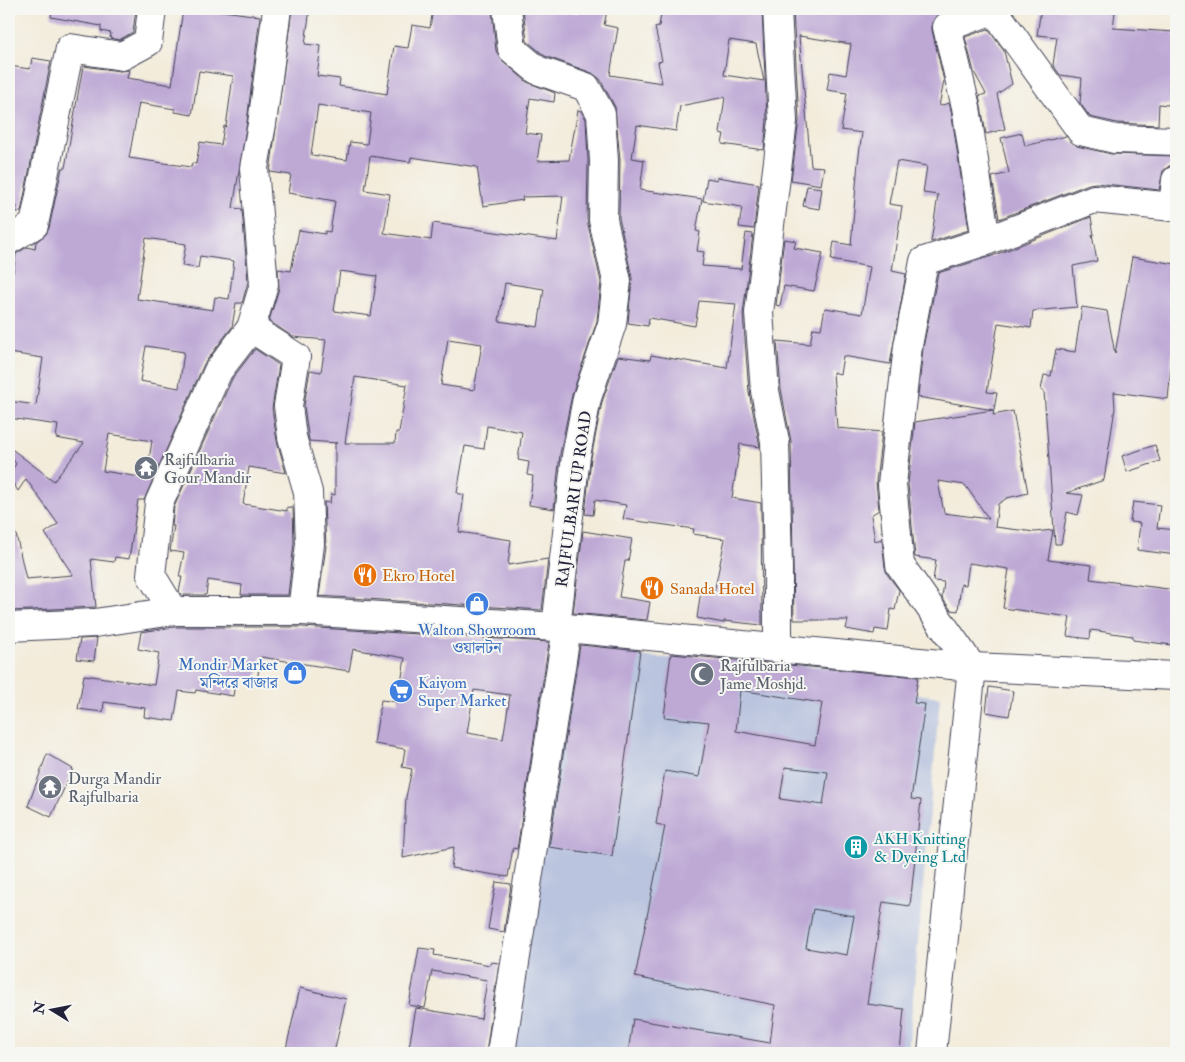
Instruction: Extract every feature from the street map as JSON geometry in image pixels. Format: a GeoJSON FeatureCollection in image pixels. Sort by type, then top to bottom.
{"type":"FeatureCollection","features":[{"type":"Feature","properties":{"kind":"street"},"geometry":{"type":"LineString","coordinates":[[9,240],[34,225],[70,48],[122,56],[148,42],[152,9]]}},
{"type":"Feature","properties":{"kind":"street"},"geometry":{"type":"LineString","coordinates":[[173,611],[151,575],[159,504],[218,371],[251,328],[264,284],[254,168],[262,124],[277,9]]}},
{"type":"Feature","properties":{"kind":"street","name":"RAJFULBARI UP ROAD"},"geometry":{"type":"LineString","coordinates":[[501,1053],[562,627],[576,456],[587,398],[612,324],[617,281],[602,220],[604,161],[601,114],[586,87],[537,70],[512,49],[507,9]]}},
{"type":"Feature","properties":{"kind":"street"},"geometry":{"type":"LineString","coordinates":[[777,9],[783,121],[759,313],[765,391],[775,441],[778,648]]}},
{"type":"Feature","properties":{"kind":"street"},"geometry":{"type":"LineString","coordinates":[[986,241],[966,107],[947,27],[993,10],[1081,130],[1115,140],[1176,141]]}},
{"type":"Feature","properties":{"kind":"street"},"geometry":{"type":"LineString","coordinates":[[932,1053],[972,667],[900,565],[892,484],[908,346],[924,261],[986,241],[1094,199],[1173,207],[1176,180]]}},
{"type":"Feature","properties":{"kind":"street"},"geometry":{"type":"LineString","coordinates":[[251,328],[296,356],[288,406],[292,437],[308,492],[310,544],[302,611]]}},
{"type":"Feature","properties":{"kind":"street"},"geometry":{"type":"LineString","coordinates":[[9,627],[95,623],[173,611],[302,611],[562,627],[972,667],[1176,676]]}},
{"type":"Feature","properties":{"kind":"shaded area"},"geometry":{"type":"Polygon","coordinates":[[[557,652],[836,667],[834,684],[940,697],[908,1053],[502,1053],[557,652]]]}},
{"type":"Feature","properties":{"kind":"building"},"geometry":{"type":"Polygon","coordinates":[[[52,9],[136,9],[133,32],[119,40],[110,38],[111,33],[101,31],[101,26],[51,17],[52,9]]]}},
{"type":"Feature","properties":{"kind":"building"},"geometry":{"type":"Polygon","coordinates":[[[183,9],[209,9],[260,16],[247,122],[233,208],[242,209],[248,282],[242,303],[236,303],[232,327],[204,364],[144,500],[138,500],[129,559],[115,557],[114,562],[91,559],[96,607],[9,611],[9,535],[16,534],[26,579],[73,575],[45,533],[58,524],[26,479],[18,491],[9,477],[16,464],[9,453],[9,447],[54,481],[84,443],[56,438],[58,425],[9,418],[9,401],[36,405],[43,358],[9,353],[9,272],[13,273],[16,254],[27,247],[35,249],[36,242],[46,234],[49,228],[62,168],[65,168],[83,66],[120,71],[129,70],[127,78],[172,85],[183,9]],[[199,71],[192,115],[175,112],[175,109],[139,103],[129,158],[191,167],[192,163],[196,164],[200,142],[221,145],[224,126],[226,127],[233,76],[199,71]],[[146,238],[137,299],[213,310],[215,297],[229,299],[234,261],[200,256],[198,268],[182,266],[186,244],[146,238]],[[146,346],[140,381],[179,388],[184,352],[146,346]],[[109,434],[103,471],[146,478],[152,441],[109,434]]]}},
{"type":"Feature","properties":{"kind":"building"},"geometry":{"type":"Polygon","coordinates":[[[292,9],[310,9],[305,44],[321,46],[317,76],[340,79],[339,86],[387,94],[394,46],[408,48],[412,25],[430,28],[433,9],[492,9],[496,51],[502,60],[527,82],[555,93],[554,102],[530,98],[525,133],[541,135],[537,161],[569,160],[578,110],[581,111],[586,119],[588,161],[587,220],[601,282],[597,321],[572,395],[560,454],[554,509],[529,505],[533,476],[527,475],[529,462],[518,460],[522,432],[487,426],[484,449],[465,446],[457,493],[464,495],[459,532],[511,540],[508,565],[548,559],[542,610],[319,596],[326,546],[324,502],[330,503],[331,494],[335,495],[335,443],[337,443],[309,441],[304,406],[310,370],[321,372],[326,340],[293,337],[269,321],[279,288],[278,269],[291,271],[299,230],[325,234],[325,231],[330,232],[335,201],[288,193],[291,175],[270,172],[292,9]],[[318,105],[311,155],[347,160],[350,142],[367,144],[371,113],[318,105]],[[370,156],[365,190],[390,194],[384,233],[431,240],[433,223],[557,241],[563,196],[522,197],[523,200],[483,206],[477,167],[411,157],[410,162],[370,156]],[[340,271],[334,311],[371,316],[377,276],[340,271]],[[505,283],[499,321],[538,327],[544,289],[505,283]],[[448,339],[441,385],[474,390],[482,344],[448,339]],[[355,377],[345,443],[395,443],[396,432],[399,432],[407,385],[355,377]]]}},
{"type":"Feature","properties":{"kind":"building"},"geometry":{"type":"Polygon","coordinates":[[[523,9],[537,11],[537,9],[556,9],[578,13],[578,9],[607,11],[604,25],[618,28],[610,75],[662,83],[658,62],[662,61],[655,27],[659,26],[662,9],[762,9],[767,120],[764,150],[722,144],[724,134],[720,133],[725,97],[680,106],[676,131],[637,125],[632,158],[644,160],[640,190],[702,199],[696,231],[700,232],[697,251],[704,252],[702,266],[741,269],[746,233],[753,234],[743,314],[749,392],[760,447],[740,444],[732,498],[761,503],[762,625],[724,621],[724,623],[697,618],[701,590],[714,593],[725,539],[693,534],[694,529],[623,519],[626,505],[595,500],[593,515],[585,514],[591,458],[602,402],[618,356],[650,360],[651,355],[727,368],[736,304],[699,301],[695,326],[649,318],[648,326],[628,323],[632,278],[619,218],[620,160],[615,107],[600,79],[592,73],[545,56],[527,41],[523,9]],[[729,40],[724,75],[764,81],[756,44],[729,40]]]}},
{"type":"Feature","properties":{"kind":"building"},"geometry":{"type":"Polygon","coordinates":[[[793,9],[951,9],[936,16],[932,23],[932,30],[944,81],[939,106],[949,103],[951,110],[969,230],[931,242],[938,195],[923,193],[927,166],[897,161],[889,204],[902,206],[892,271],[906,274],[890,364],[843,356],[840,374],[833,372],[837,428],[882,432],[876,482],[879,510],[871,515],[875,541],[882,539],[887,574],[899,590],[895,610],[891,609],[888,631],[875,629],[874,634],[846,629],[848,620],[794,620],[791,441],[781,389],[777,341],[810,344],[813,328],[821,329],[825,308],[862,314],[870,267],[831,260],[834,242],[851,245],[862,133],[841,130],[847,93],[827,90],[830,72],[846,75],[851,44],[799,36],[811,166],[824,167],[821,185],[791,180],[799,120],[793,9]]]}},
{"type":"Feature","properties":{"kind":"building"},"geometry":{"type":"Polygon","coordinates":[[[1041,9],[1087,9],[1115,12],[1113,28],[1174,32],[1174,36],[1176,36],[1176,99],[1170,98],[1169,105],[1159,104],[1158,125],[1117,123],[1090,117],[1080,103],[1082,78],[1060,75],[1053,65],[1057,37],[1037,35],[1041,9]]]}},
{"type":"Feature","properties":{"kind":"building"},"geometry":{"type":"Polygon","coordinates":[[[988,29],[1004,51],[1012,84],[997,94],[1005,129],[986,134],[979,96],[986,94],[974,72],[965,37],[988,29]]]}},
{"type":"Feature","properties":{"kind":"building"},"geometry":{"type":"Polygon","coordinates":[[[32,58],[51,61],[21,212],[16,212],[17,206],[9,205],[9,66],[30,69],[32,58]]]}},
{"type":"Feature","properties":{"kind":"building"},"geometry":{"type":"Polygon","coordinates":[[[1022,133],[1025,146],[1066,136],[1077,146],[1111,154],[1176,156],[1176,165],[1169,166],[1163,171],[1159,190],[1096,183],[1089,184],[999,219],[992,177],[1009,173],[1001,138],[1022,133]]]}},
{"type":"Feature","properties":{"kind":"building"},"geometry":{"type":"Polygon","coordinates":[[[717,177],[759,184],[754,229],[739,227],[742,207],[703,201],[707,178],[717,180],[717,177]]]}},
{"type":"Feature","properties":{"kind":"building"},"geometry":{"type":"Polygon","coordinates":[[[807,186],[822,188],[819,209],[803,206],[807,186]]]}},
{"type":"Feature","properties":{"kind":"building"},"geometry":{"type":"Polygon","coordinates":[[[1091,217],[1097,261],[1073,266],[1077,307],[1033,311],[1031,328],[998,323],[987,392],[997,393],[993,415],[1013,411],[1028,493],[1007,498],[998,504],[995,527],[1035,532],[1053,530],[1048,560],[1092,565],[1090,579],[1176,590],[1172,645],[1133,640],[1133,636],[1091,630],[1090,639],[1067,636],[1070,617],[1003,608],[1009,569],[969,563],[966,585],[961,584],[958,611],[951,610],[942,598],[944,582],[933,581],[936,560],[915,557],[908,484],[915,422],[993,410],[918,397],[923,348],[938,273],[992,256],[1091,217]],[[938,481],[944,513],[989,519],[965,485],[938,481]]]}},
{"type":"Feature","properties":{"kind":"building"},"geometry":{"type":"Polygon","coordinates":[[[784,239],[796,241],[794,248],[823,253],[814,291],[784,286],[780,306],[776,305],[784,239]]]}},
{"type":"Feature","properties":{"kind":"building"},"geometry":{"type":"Polygon","coordinates":[[[1132,257],[1176,264],[1176,316],[1168,399],[1114,392],[1115,408],[1104,480],[1066,493],[1083,495],[1078,515],[1067,512],[1061,544],[1055,544],[1044,391],[1041,390],[1044,375],[1051,376],[1056,349],[1075,352],[1082,307],[1107,311],[1115,354],[1132,257]]]}},
{"type":"Feature","properties":{"kind":"building"},"geometry":{"type":"Polygon","coordinates":[[[255,349],[279,365],[272,408],[277,441],[286,473],[249,467],[243,504],[287,511],[287,507],[293,508],[294,543],[288,595],[241,595],[242,585],[208,580],[206,595],[182,595],[179,592],[182,577],[179,577],[184,553],[170,551],[174,526],[172,526],[174,507],[232,379],[255,349]]]}},
{"type":"Feature","properties":{"kind":"building"},"geometry":{"type":"Polygon","coordinates":[[[1155,445],[1160,461],[1127,472],[1122,456],[1155,445]]]}},
{"type":"Feature","properties":{"kind":"building"},"geometry":{"type":"Polygon","coordinates":[[[1133,502],[1160,505],[1157,528],[1176,530],[1176,555],[1137,550],[1140,523],[1130,522],[1133,502]]]}},
{"type":"Feature","properties":{"kind":"building"},"geometry":{"type":"Polygon","coordinates":[[[583,531],[632,539],[628,561],[625,561],[619,597],[650,602],[647,620],[573,613],[583,531]]]}},
{"type":"Feature","properties":{"kind":"building"},"geometry":{"type":"Polygon","coordinates":[[[174,627],[302,627],[549,642],[517,849],[513,848],[508,877],[451,868],[454,847],[403,858],[406,797],[412,769],[402,767],[405,749],[374,744],[381,700],[398,702],[405,658],[353,649],[349,671],[261,657],[257,680],[236,677],[233,696],[196,690],[195,693],[179,691],[174,721],[144,717],[145,708],[104,702],[103,712],[78,709],[84,675],[154,685],[159,653],[138,649],[141,632],[174,627]],[[474,690],[467,733],[503,739],[510,695],[474,690]]]}},
{"type":"Feature","properties":{"kind":"building"},"geometry":{"type":"Polygon","coordinates":[[[97,638],[94,661],[77,659],[80,639],[97,638]]]}},
{"type":"Feature","properties":{"kind":"building"},"geometry":{"type":"Polygon","coordinates":[[[580,645],[640,651],[612,856],[549,847],[580,645]]]}},
{"type":"Feature","properties":{"kind":"building"},"geometry":{"type":"Polygon","coordinates":[[[671,654],[918,677],[914,703],[925,704],[911,799],[921,800],[910,906],[883,902],[867,1004],[904,1009],[900,1053],[628,1053],[633,1019],[770,1043],[775,1005],[635,977],[665,826],[656,824],[665,771],[699,777],[709,722],[664,717],[671,654]],[[740,690],[736,731],[815,745],[822,703],[740,690]],[[785,767],[780,799],[823,805],[828,772],[785,767]],[[813,909],[806,948],[847,955],[854,916],[813,909]]]}},
{"type":"Feature","properties":{"kind":"building"},"geometry":{"type":"Polygon","coordinates":[[[989,687],[1013,691],[1009,716],[986,712],[989,687]]]}},
{"type":"Feature","properties":{"kind":"building","name":"Durga Mandir Rajfulbaria"},"geometry":{"type":"Polygon","coordinates":[[[47,754],[73,769],[51,817],[28,806],[47,754]]]}},
{"type":"Feature","properties":{"kind":"building"},"geometry":{"type":"Polygon","coordinates":[[[496,882],[511,884],[504,932],[488,929],[496,882]]]}},
{"type":"Feature","properties":{"kind":"building"},"geometry":{"type":"Polygon","coordinates":[[[419,948],[435,950],[434,955],[490,965],[491,962],[499,963],[486,1053],[408,1053],[416,1008],[481,1019],[487,980],[432,971],[425,1008],[409,1005],[419,948]]]}},
{"type":"Feature","properties":{"kind":"building"},"geometry":{"type":"Polygon","coordinates":[[[300,988],[346,999],[334,1053],[285,1053],[300,988]]]}},
{"type":"Feature","properties":{"kind":"place","name":"Rajfulbaria Gour Mandir"},"geometry":{"type":"Point","coordinates":[146,468]}},
{"type":"Feature","properties":{"kind":"place","name":"Ekro Hotel"},"geometry":{"type":"Point","coordinates":[365,575]}},
{"type":"Feature","properties":{"kind":"place","name":"Sanada Hotel"},"geometry":{"type":"Point","coordinates":[652,588]}},
{"type":"Feature","properties":{"kind":"place","name":"Walton Showroom ওয়ালটন"},"geometry":{"type":"Point","coordinates":[477,604]}},
{"type":"Feature","properties":{"kind":"place","name":"Mondir Market মন্দিরে বাজার"},"geometry":{"type":"Point","coordinates":[295,673]}},
{"type":"Feature","properties":{"kind":"place","name":"Rajfulbaria Jame Moshjd."},"geometry":{"type":"Point","coordinates":[702,674]}},
{"type":"Feature","properties":{"kind":"place","name":"Kaiyom Super Market"},"geometry":{"type":"Point","coordinates":[401,691]}},
{"type":"Feature","properties":{"kind":"place","name":"Durga Mandir Rajfulbaria"},"geometry":{"type":"Point","coordinates":[50,787]}},
{"type":"Feature","properties":{"kind":"place","name":"AKH Knitting & Dyeing Ltd"},"geometry":{"type":"Point","coordinates":[856,847]}}]}
